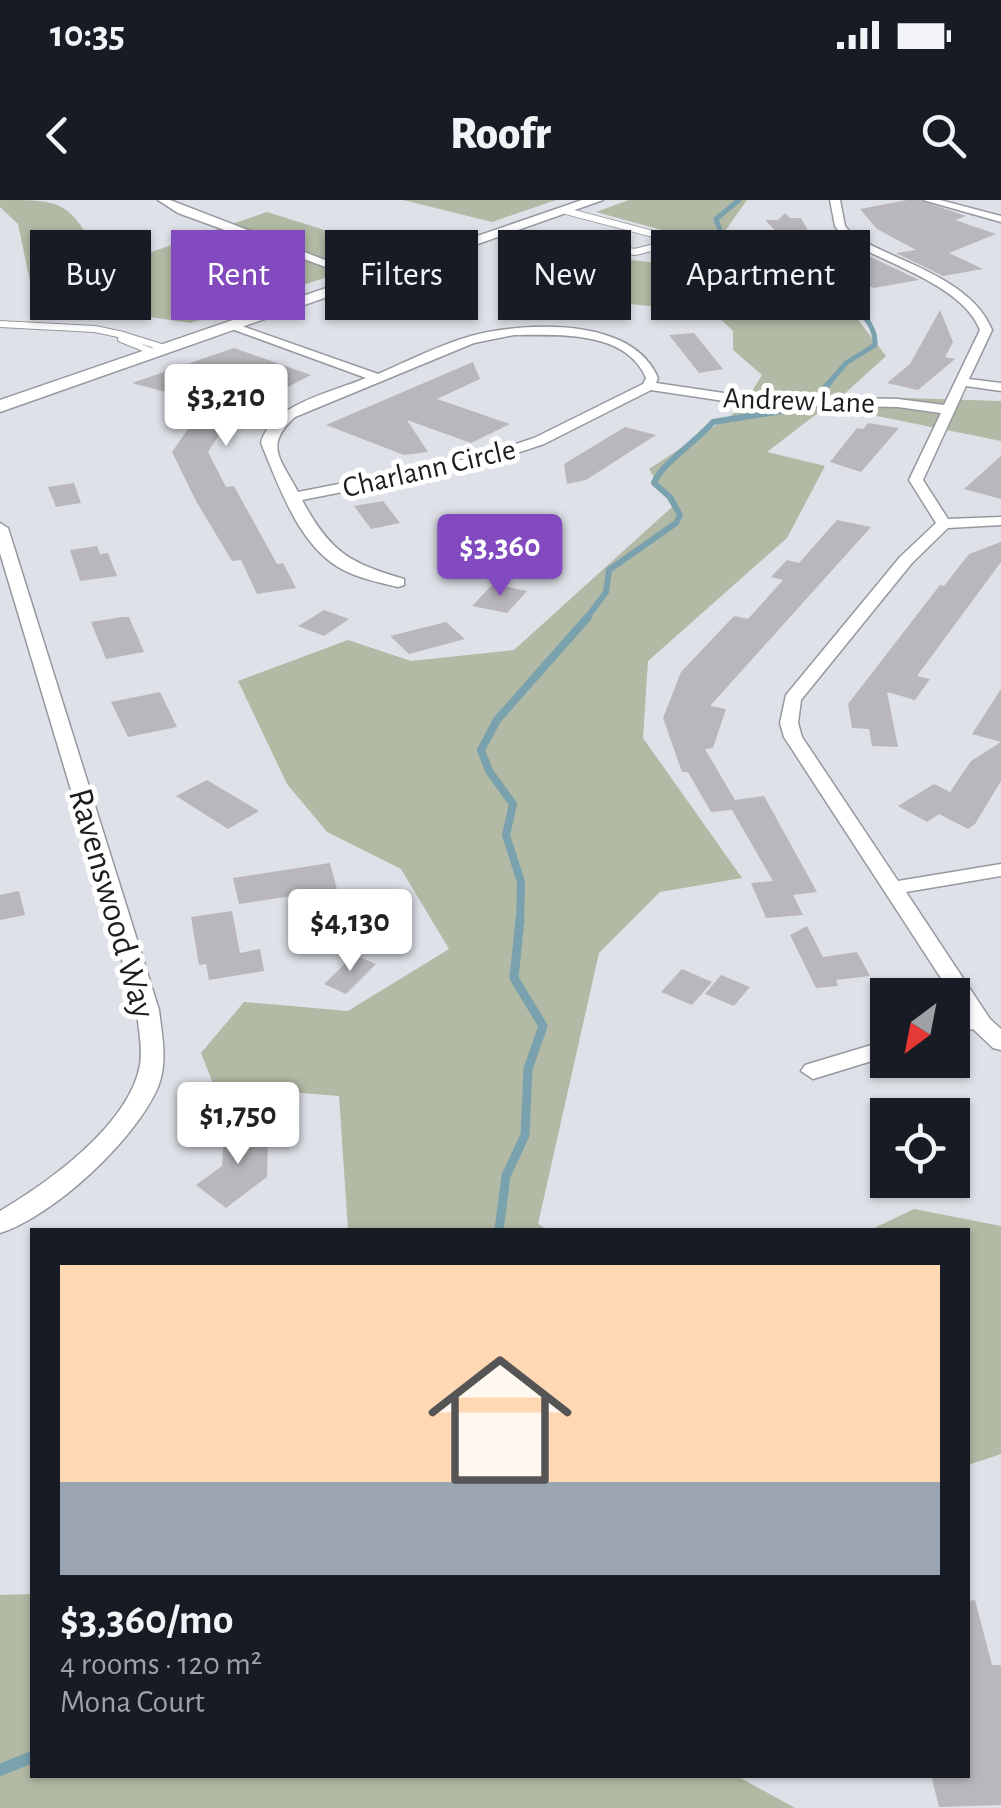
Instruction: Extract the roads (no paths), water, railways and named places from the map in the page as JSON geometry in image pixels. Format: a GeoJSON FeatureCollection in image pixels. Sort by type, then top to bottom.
{"type":"FeatureCollection","features":[{"type":"Feature","properties":{"kind":"main road"},"geometry":{"type":"LineString","coordinates":[[478,241],[596,200]]}},
{"type":"Feature","properties":{"kind":"main road"},"geometry":{"type":"LineString","coordinates":[[0,406],[325,295]]}},
{"type":"Feature","properties":{"kind":"street"},"geometry":{"type":"LineString","coordinates":[[163,200],[222,227],[325,264]]}},
{"type":"Feature","properties":{"kind":"street"},"geometry":{"type":"LineString","coordinates":[[835,200],[840,226],[848,238],[935,282],[972,306],[986,322],[986,330],[916,480],[944,524]]}},
{"type":"Feature","properties":{"kind":"street"},"geometry":{"type":"LineString","coordinates":[[928,200],[1001,219]]}},
{"type":"Feature","properties":{"kind":"street"},"geometry":{"type":"LineString","coordinates":[[254,321],[396,372]]}},
{"type":"Feature","properties":{"kind":"street"},"geometry":{"type":"LineString","coordinates":[[235,328],[378,378]]}},
{"type":"Feature","properties":{"kind":"street","name":"Charlann Circle"},"geometry":{"type":"LineString","coordinates":[[553,330],[624,345],[647,366],[652,378],[650,386],[539,442],[479,461],[292,498],[268,444],[271,430],[290,414],[378,378],[490,335],[553,330]]}},
{"type":"Feature","properties":{"kind":"street"},"geometry":{"type":"LineString","coordinates":[[962,382],[1001,387]]}},
{"type":"Feature","properties":{"kind":"street","name":"Andrew Lane"},"geometry":{"type":"LineString","coordinates":[[650,386],[755,401],[865,401],[949,410]]}},
{"type":"Feature","properties":{"kind":"street"},"geometry":{"type":"LineString","coordinates":[[292,498],[336,559],[361,572],[398,582]]}},
{"type":"Feature","properties":{"kind":"street"},"geometry":{"type":"LineString","coordinates":[[1001,522],[944,524],[894,574],[792,699],[789,723],[793,737],[979,1019],[1001,1042]]}},
{"type":"Feature","properties":{"kind":"street","name":"Ravenswood Way"},"geometry":{"type":"LineString","coordinates":[[0,528],[148,1010],[153,1067],[138,1104],[109,1138],[57,1183],[0,1223]]}},
{"type":"Feature","properties":{"kind":"street"},"geometry":{"type":"LineString","coordinates":[[892,888],[1001,870]]}},
{"type":"Feature","properties":{"kind":"street"},"geometry":{"type":"LineString","coordinates":[[970,1022],[979,1019]]}},
{"type":"Feature","properties":{"kind":"street"},"geometry":{"type":"LineString","coordinates":[[813,1071],[870,1054]]}},
{"type":"Feature","properties":{"kind":"lane"},"geometry":{"type":"LineString","coordinates":[[566,210],[657,235],[662,240],[659,246],[631,251]]}},
{"type":"Feature","properties":{"kind":"lane"},"geometry":{"type":"LineString","coordinates":[[1,325],[95,329],[133,335],[162,351]]}},
{"type":"Feature","properties":{"kind":"lane"},"geometry":{"type":"LineString","coordinates":[[122,335],[121,339],[162,351]]}},
{"type":"Feature","properties":{"kind":"waterway"},"geometry":{"type":"LineString","coordinates":[[739,200],[716,219],[725,243],[840,295],[859,310],[871,327],[875,345],[846,363],[828,384]]}},
{"type":"Feature","properties":{"kind":"waterway"},"geometry":{"type":"LineString","coordinates":[[820,393],[830,382]]}},
{"type":"Feature","properties":{"kind":"waterway"},"geometry":{"type":"LineString","coordinates":[[586,619],[606,592],[609,570],[676,523],[680,515],[670,497],[654,483],[713,422],[819,405]]}},
{"type":"Feature","properties":{"kind":"waterway"},"geometry":{"type":"LineString","coordinates":[[520,922],[521,882],[506,835],[513,804],[489,771],[481,750],[497,720],[588,617]]}},
{"type":"Feature","properties":{"kind":"waterway"},"geometry":{"type":"LineString","coordinates":[[499,1228],[506,1176],[525,1135],[528,1069],[543,1026],[514,978],[520,919]]}},
{"type":"Feature","properties":{"kind":"waterway"},"geometry":{"type":"LineString","coordinates":[[0,1770],[30,1758]]}}]}
